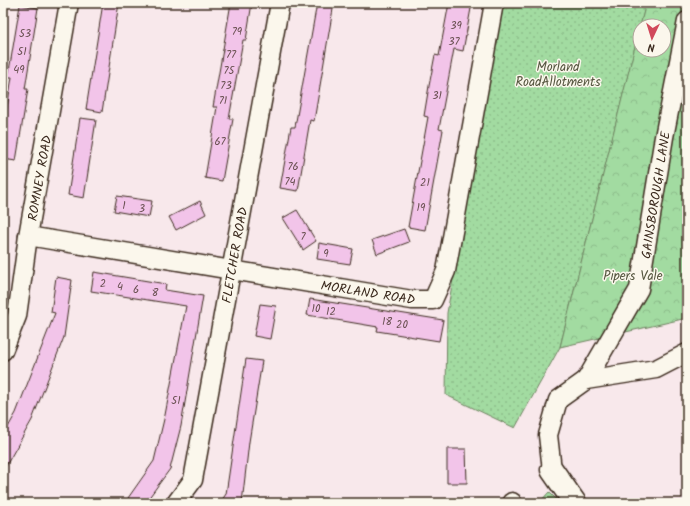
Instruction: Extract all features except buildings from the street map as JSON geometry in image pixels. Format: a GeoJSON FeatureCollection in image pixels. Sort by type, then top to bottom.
{"type":"FeatureCollection","features":[{"type":"Feature","properties":{"kind":"street","name":"ROMNEY ROAD"},"geometry":{"type":"LineString","coordinates":[[3,351],[17,316],[28,236],[69,3]]}},
{"type":"Feature","properties":{"kind":"street","name":"FLETCHER ROAD"},"geometry":{"type":"LineString","coordinates":[[176,503],[193,480],[280,3]]}},
{"type":"Feature","properties":{"kind":"street","name":"MORLAND ROAD"},"geometry":{"type":"LineString","coordinates":[[28,236],[412,300],[433,300],[446,271],[494,3]]}},
{"type":"Feature","properties":{"kind":"street","name":"GAINSBOROUGH LANE"},"geometry":{"type":"LineString","coordinates":[[586,380],[639,289],[664,137],[687,21]]}},
{"type":"Feature","properties":{"kind":"street"},"geometry":{"type":"LineString","coordinates":[[575,503],[552,470],[548,435],[558,400],[586,380],[656,369],[687,354]]}},
{"type":"Feature","properties":{"kind":"green space","name":"Morland RoadAllotments"},"geometry":{"type":"Polygon","coordinates":[[[502,3],[646,3],[642,18],[632,18],[632,58],[560,347],[515,428],[446,395],[447,313],[502,3]]]}},
{"type":"Feature","properties":{"kind":"green space","name":"Pipers Vale"},"geometry":{"type":"Polygon","coordinates":[[[646,3],[687,3],[687,318],[560,347],[632,58],[672,58],[672,18],[642,18],[646,3]]]}},
{"type":"Feature","properties":{"kind":"green space"},"geometry":{"type":"Polygon","coordinates":[[[549,492],[560,503],[539,503],[549,492]]]}}]}
